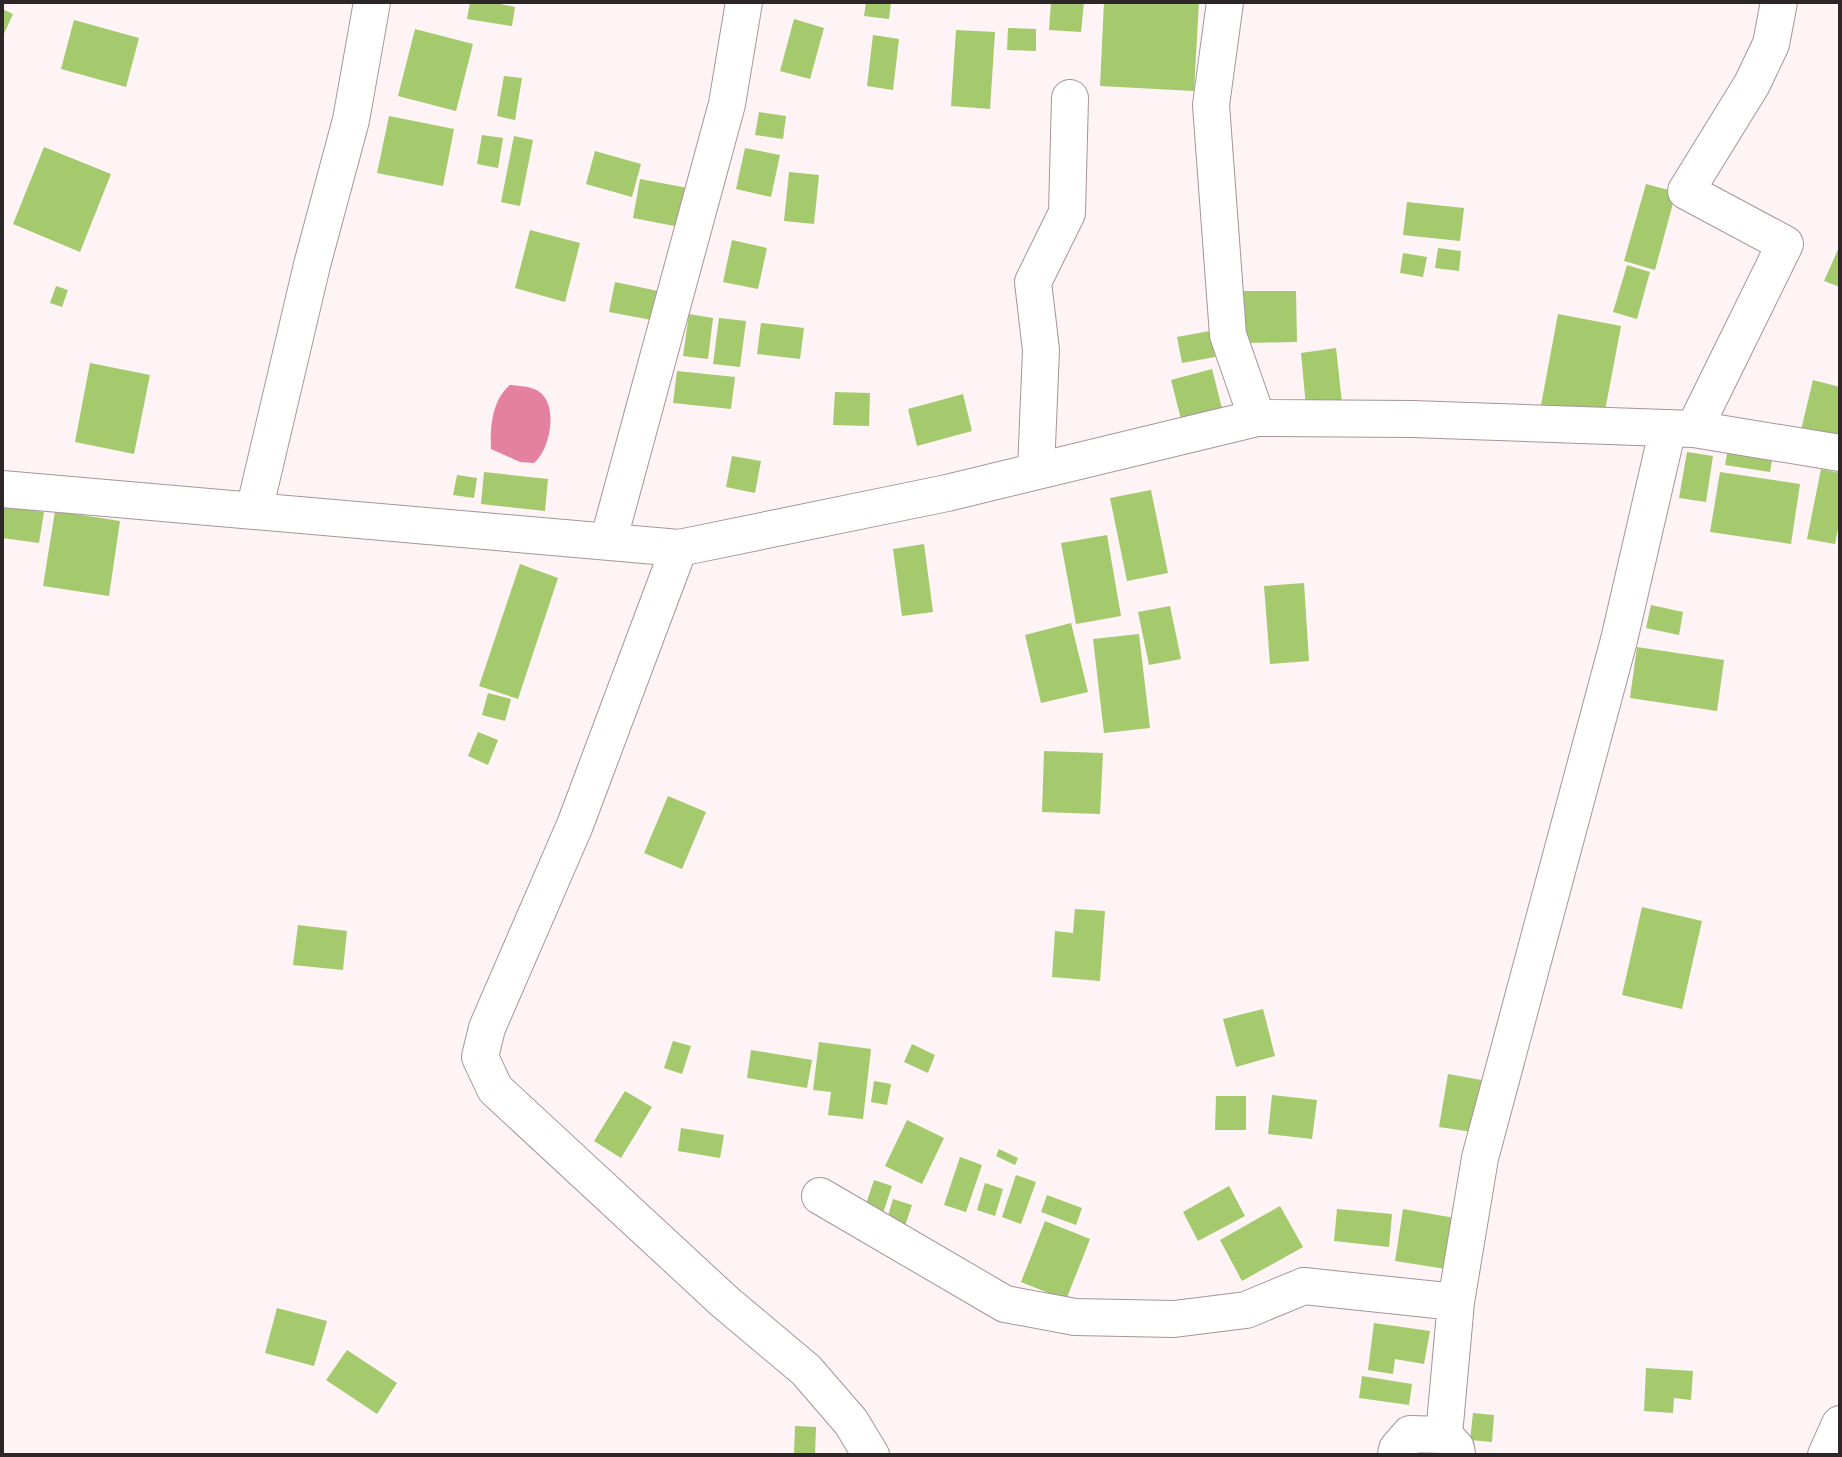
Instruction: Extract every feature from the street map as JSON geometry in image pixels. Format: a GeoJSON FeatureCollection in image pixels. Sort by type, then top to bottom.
{"type":"FeatureCollection","features":[{"type":"Feature","properties":{"kind":"street"},"geometry":{"type":"LineString","coordinates":[[254,511],[312,265],[351,120],[372,2]]}},
{"type":"Feature","properties":{"kind":"street"},"geometry":{"type":"LineString","coordinates":[[608,542],[727,104],[744,2]]}},
{"type":"Feature","properties":{"kind":"street"},"geometry":{"type":"LineString","coordinates":[[1225,2],[1211,105],[1228,335],[1257,418]]}},
{"type":"Feature","properties":{"kind":"street"},"geometry":{"type":"LineString","coordinates":[[1396,1455],[1397,1449],[1410,1434],[1450,1445],[1456,1302],[1480,1158],[1619,640],[1681,428],[1785,244],[1686,191],[1752,84],[1771,44],[1779,2]]}},
{"type":"Feature","properties":{"kind":"street"},"geometry":{"type":"LineString","coordinates":[[1036,470],[1041,350],[1033,282],[1067,213],[1070,98]]}},
{"type":"Feature","properties":{"kind":"street"},"geometry":{"type":"LineString","coordinates":[[2,489],[679,548],[947,493],[1257,418],[1412,419],[1681,428],[1840,453]]}},
{"type":"Feature","properties":{"kind":"street"},"geometry":{"type":"LineString","coordinates":[[679,548],[575,825],[487,1028],[480,1057],[495,1089],[725,1302],[806,1370],[851,1422],[871,1455]]}},
{"type":"Feature","properties":{"kind":"street"},"geometry":{"type":"LineString","coordinates":[[820,1196],[1005,1304],[1075,1317],[1174,1319],[1232,1312],[1246,1310],[1304,1286],[1456,1302]]}},
{"type":"Feature","properties":{"kind":"street"},"geometry":{"type":"LineString","coordinates":[[1826,1455],[1840,1424]]}},
{"type":"Feature","properties":{"kind":"shaded area"},"geometry":{"type":"Polygon","coordinates":[[[510,385],[538,391],[549,408],[548,439],[534,463],[520,462],[491,449],[496,406],[510,385]]]}},
{"type":"Feature","properties":{"kind":"building"},"geometry":{"type":"Polygon","coordinates":[[[470,2],[515,7],[512,26],[467,19],[470,2]]]}},
{"type":"Feature","properties":{"kind":"building"},"geometry":{"type":"Polygon","coordinates":[[[866,2],[891,2],[889,19],[864,16],[866,2]]]}},
{"type":"Feature","properties":{"kind":"building"},"geometry":{"type":"Polygon","coordinates":[[[1051,2],[1084,2],[1081,32],[1049,30],[1051,2]]]}},
{"type":"Feature","properties":{"kind":"building"},"geometry":{"type":"Polygon","coordinates":[[[1104,2],[1199,2],[1194,91],[1100,86],[1104,2]]]}},
{"type":"Feature","properties":{"kind":"building"},"geometry":{"type":"Polygon","coordinates":[[[2,9],[13,14],[2,38],[2,9]]]}},
{"type":"Feature","properties":{"kind":"building"},"geometry":{"type":"Polygon","coordinates":[[[794,19],[824,28],[810,79],[780,71],[794,19]]]}},
{"type":"Feature","properties":{"kind":"building"},"geometry":{"type":"Polygon","coordinates":[[[74,20],[139,38],[126,87],[61,69],[74,20]]]}},
{"type":"Feature","properties":{"kind":"building"},"geometry":{"type":"Polygon","coordinates":[[[1008,28],[1036,29],[1036,51],[1007,50],[1008,28]]]}},
{"type":"Feature","properties":{"kind":"building"},"geometry":{"type":"Polygon","coordinates":[[[415,29],[473,44],[456,111],[398,96],[415,29]]]}},
{"type":"Feature","properties":{"kind":"building"},"geometry":{"type":"Polygon","coordinates":[[[956,30],[995,32],[990,109],[951,106],[956,30]]]}},
{"type":"Feature","properties":{"kind":"building"},"geometry":{"type":"Polygon","coordinates":[[[873,35],[899,39],[893,90],[867,86],[873,35]]]}},
{"type":"Feature","properties":{"kind":"building"},"geometry":{"type":"Polygon","coordinates":[[[504,76],[522,78],[515,120],[497,116],[504,76]]]}},
{"type":"Feature","properties":{"kind":"building"},"geometry":{"type":"Polygon","coordinates":[[[759,112],[786,116],[783,139],[755,135],[759,112]]]}},
{"type":"Feature","properties":{"kind":"building"},"geometry":{"type":"Polygon","coordinates":[[[389,116],[454,129],[443,186],[377,173],[389,116]]]}},
{"type":"Feature","properties":{"kind":"building"},"geometry":{"type":"Polygon","coordinates":[[[482,135],[503,138],[498,168],[477,164],[482,135]]]}},
{"type":"Feature","properties":{"kind":"building"},"geometry":{"type":"Polygon","coordinates":[[[514,136],[533,140],[520,206],[501,202],[514,136]]]}},
{"type":"Feature","properties":{"kind":"building"},"geometry":{"type":"Polygon","coordinates":[[[44,147],[111,174],[80,252],[13,224],[44,147]]]}},
{"type":"Feature","properties":{"kind":"building"},"geometry":{"type":"Polygon","coordinates":[[[745,148],[780,155],[771,197],[736,189],[745,148]]]}},
{"type":"Feature","properties":{"kind":"building"},"geometry":{"type":"Polygon","coordinates":[[[595,151],[641,164],[632,197],[586,184],[595,151]]]}},
{"type":"Feature","properties":{"kind":"building"},"geometry":{"type":"Polygon","coordinates":[[[789,172],[819,175],[814,224],[784,221],[789,172]]]}},
{"type":"Feature","properties":{"kind":"building"},"geometry":{"type":"Polygon","coordinates":[[[640,179],[693,189],[685,228],[633,218],[640,179]]]}},
{"type":"Feature","properties":{"kind":"building"},"geometry":{"type":"Polygon","coordinates":[[[1646,184],[1676,192],[1655,270],[1624,261],[1646,184]]]}},
{"type":"Feature","properties":{"kind":"building"},"geometry":{"type":"Polygon","coordinates":[[[1407,202],[1464,208],[1460,241],[1403,235],[1407,202]]]}},
{"type":"Feature","properties":{"kind":"building"},"geometry":{"type":"Polygon","coordinates":[[[530,230],[580,243],[565,302],[515,288],[530,230]]]}},
{"type":"Feature","properties":{"kind":"building"},"geometry":{"type":"Polygon","coordinates":[[[732,240],[767,248],[758,289],[723,282],[732,240]]]}},
{"type":"Feature","properties":{"kind":"building"},"geometry":{"type":"Polygon","coordinates":[[[1840,245],[1840,287],[1824,281],[1840,245]]]}},
{"type":"Feature","properties":{"kind":"building"},"geometry":{"type":"Polygon","coordinates":[[[1438,248],[1461,251],[1459,271],[1435,268],[1438,248]]]}},
{"type":"Feature","properties":{"kind":"building"},"geometry":{"type":"Polygon","coordinates":[[[1403,253],[1427,257],[1423,277],[1400,273],[1403,253]]]}},
{"type":"Feature","properties":{"kind":"building"},"geometry":{"type":"Polygon","coordinates":[[[1627,265],[1650,272],[1637,319],[1613,312],[1627,265]]]}},
{"type":"Feature","properties":{"kind":"building"},"geometry":{"type":"Polygon","coordinates":[[[615,282],[663,292],[657,321],[609,312],[615,282]]]}},
{"type":"Feature","properties":{"kind":"building"},"geometry":{"type":"Polygon","coordinates":[[[56,286],[68,290],[62,307],[50,303],[56,286]]]}},
{"type":"Feature","properties":{"kind":"building"},"geometry":{"type":"Polygon","coordinates":[[[1239,291],[1296,291],[1297,342],[1240,343],[1239,291]]]}},
{"type":"Feature","properties":{"kind":"building"},"geometry":{"type":"Polygon","coordinates":[[[689,314],[713,318],[708,359],[683,356],[689,314]]]}},
{"type":"Feature","properties":{"kind":"building"},"geometry":{"type":"Polygon","coordinates":[[[1558,314],[1621,326],[1604,416],[1541,405],[1558,314]]]}},
{"type":"Feature","properties":{"kind":"building"},"geometry":{"type":"Polygon","coordinates":[[[719,318],[746,321],[740,367],[713,364],[719,318]]]}},
{"type":"Feature","properties":{"kind":"building"},"geometry":{"type":"Polygon","coordinates":[[[761,323],[804,328],[800,359],[757,354],[761,323]]]}},
{"type":"Feature","properties":{"kind":"building"},"geometry":{"type":"Polygon","coordinates":[[[1210,331],[1215,357],[1182,363],[1177,337],[1210,331]]]}},
{"type":"Feature","properties":{"kind":"building"},"geometry":{"type":"Polygon","coordinates":[[[1336,348],[1342,403],[1306,407],[1301,353],[1336,348]]]}},
{"type":"Feature","properties":{"kind":"building"},"geometry":{"type":"Polygon","coordinates":[[[90,363],[150,375],[134,454],[75,442],[90,363]]]}},
{"type":"Feature","properties":{"kind":"building"},"geometry":{"type":"Polygon","coordinates":[[[1212,369],[1223,412],[1182,423],[1171,380],[1212,369]]]}},
{"type":"Feature","properties":{"kind":"building"},"geometry":{"type":"Polygon","coordinates":[[[677,371],[735,377],[731,409],[673,403],[677,371]]]}},
{"type":"Feature","properties":{"kind":"building"},"geometry":{"type":"Polygon","coordinates":[[[1813,380],[1840,387],[1840,440],[1801,430],[1813,380]]]}},
{"type":"Feature","properties":{"kind":"building"},"geometry":{"type":"Polygon","coordinates":[[[835,392],[870,393],[869,426],[833,425],[835,392]]]}},
{"type":"Feature","properties":{"kind":"building"},"geometry":{"type":"Polygon","coordinates":[[[963,394],[972,431],[917,446],[908,409],[963,394]]]}},
{"type":"Feature","properties":{"kind":"building"},"geometry":{"type":"Polygon","coordinates":[[[1729,442],[1774,449],[1770,472],[1725,465],[1729,442]]]}},
{"type":"Feature","properties":{"kind":"building"},"geometry":{"type":"Polygon","coordinates":[[[1687,452],[1713,456],[1706,502],[1679,498],[1687,452]]]}},
{"type":"Feature","properties":{"kind":"building"},"geometry":{"type":"Polygon","coordinates":[[[732,456],[761,461],[755,493],[726,487],[732,456]]]}},
{"type":"Feature","properties":{"kind":"building"},"geometry":{"type":"Polygon","coordinates":[[[1821,469],[1840,473],[1840,518],[1835,544],[1807,539],[1821,469]]]}},
{"type":"Feature","properties":{"kind":"building"},"geometry":{"type":"Polygon","coordinates":[[[484,472],[548,479],[545,511],[481,504],[484,472]]]}},
{"type":"Feature","properties":{"kind":"building"},"geometry":{"type":"Polygon","coordinates":[[[1720,472],[1800,484],[1791,544],[1710,532],[1720,472]]]}},
{"type":"Feature","properties":{"kind":"building"},"geometry":{"type":"Polygon","coordinates":[[[457,475],[477,478],[474,498],[453,495],[457,475]]]}},
{"type":"Feature","properties":{"kind":"building"},"geometry":{"type":"Polygon","coordinates":[[[1151,490],[1168,573],[1127,581],[1110,498],[1151,490]]]}},
{"type":"Feature","properties":{"kind":"building"},"geometry":{"type":"Polygon","coordinates":[[[2,506],[44,512],[39,543],[2,538],[2,506]]]}},
{"type":"Feature","properties":{"kind":"building"},"geometry":{"type":"Polygon","coordinates":[[[55,511],[120,521],[109,596],[43,586],[55,511]]]}},
{"type":"Feature","properties":{"kind":"building"},"geometry":{"type":"Polygon","coordinates":[[[1107,535],[1121,616],[1076,624],[1061,543],[1107,535]]]}},
{"type":"Feature","properties":{"kind":"building"},"geometry":{"type":"Polygon","coordinates":[[[924,544],[933,612],[902,616],[893,549],[924,544]]]}},
{"type":"Feature","properties":{"kind":"building"},"geometry":{"type":"Polygon","coordinates":[[[520,564],[558,578],[518,699],[479,686],[520,564]]]}},
{"type":"Feature","properties":{"kind":"building"},"geometry":{"type":"Polygon","coordinates":[[[1304,583],[1309,661],[1270,664],[1264,586],[1304,583]]]}},
{"type":"Feature","properties":{"kind":"building"},"geometry":{"type":"Polygon","coordinates":[[[1651,605],[1683,612],[1679,635],[1646,628],[1651,605]]]}},
{"type":"Feature","properties":{"kind":"building"},"geometry":{"type":"Polygon","coordinates":[[[1170,606],[1181,659],[1149,665],[1138,612],[1170,606]]]}},
{"type":"Feature","properties":{"kind":"building"},"geometry":{"type":"Polygon","coordinates":[[[1071,623],[1088,692],[1041,703],[1025,635],[1071,623]]]}},
{"type":"Feature","properties":{"kind":"building"},"geometry":{"type":"Polygon","coordinates":[[[1139,634],[1150,728],[1104,733],[1093,639],[1139,634]]]}},
{"type":"Feature","properties":{"kind":"building"},"geometry":{"type":"Polygon","coordinates":[[[1637,647],[1724,660],[1717,711],[1630,698],[1637,647]]]}},
{"type":"Feature","properties":{"kind":"building"},"geometry":{"type":"Polygon","coordinates":[[[488,693],[511,699],[505,721],[482,715],[488,693]]]}},
{"type":"Feature","properties":{"kind":"building"},"geometry":{"type":"Polygon","coordinates":[[[478,732],[498,740],[488,765],[468,756],[478,732]]]}},
{"type":"Feature","properties":{"kind":"building"},"geometry":{"type":"Polygon","coordinates":[[[1044,751],[1103,753],[1100,814],[1042,812],[1044,751]]]}},
{"type":"Feature","properties":{"kind":"building"},"geometry":{"type":"Polygon","coordinates":[[[668,796],[706,812],[682,869],[644,853],[668,796]]]}},
{"type":"Feature","properties":{"kind":"building"},"geometry":{"type":"Polygon","coordinates":[[[1642,907],[1702,921],[1682,1009],[1622,995],[1642,907]]]}},
{"type":"Feature","properties":{"kind":"building"},"geometry":{"type":"Polygon","coordinates":[[[1075,909],[1105,911],[1100,981],[1052,977],[1055,931],[1073,933],[1075,909]]]}},
{"type":"Feature","properties":{"kind":"building"},"geometry":{"type":"Polygon","coordinates":[[[298,925],[347,931],[343,970],[293,965],[298,925]]]}},
{"type":"Feature","properties":{"kind":"building"},"geometry":{"type":"Polygon","coordinates":[[[1263,1009],[1275,1056],[1236,1067],[1223,1019],[1263,1009]]]}},
{"type":"Feature","properties":{"kind":"building"},"geometry":{"type":"Polygon","coordinates":[[[673,1041],[691,1046],[682,1074],[664,1068],[673,1041]]]}},
{"type":"Feature","properties":{"kind":"building"},"geometry":{"type":"Polygon","coordinates":[[[819,1042],[871,1049],[863,1119],[828,1115],[831,1092],[813,1090],[819,1042]]]}},
{"type":"Feature","properties":{"kind":"building"},"geometry":{"type":"Polygon","coordinates":[[[912,1044],[935,1055],[928,1073],[904,1062],[912,1044]]]}},
{"type":"Feature","properties":{"kind":"building"},"geometry":{"type":"Polygon","coordinates":[[[751,1050],[812,1060],[807,1088],[747,1078],[751,1050]]]}},
{"type":"Feature","properties":{"kind":"building"},"geometry":{"type":"Polygon","coordinates":[[[1448,1074],[1487,1081],[1479,1133],[1439,1127],[1448,1074]]]}},
{"type":"Feature","properties":{"kind":"building"},"geometry":{"type":"Polygon","coordinates":[[[874,1081],[891,1084],[887,1105],[871,1102],[874,1081]]]}},
{"type":"Feature","properties":{"kind":"building"},"geometry":{"type":"Polygon","coordinates":[[[625,1091],[652,1107],[621,1158],[594,1141],[625,1091]]]}},
{"type":"Feature","properties":{"kind":"building"},"geometry":{"type":"Polygon","coordinates":[[[1272,1095],[1317,1100],[1312,1139],[1268,1134],[1272,1095]]]}},
{"type":"Feature","properties":{"kind":"building"},"geometry":{"type":"Polygon","coordinates":[[[1216,1096],[1246,1096],[1246,1130],[1215,1130],[1216,1096]]]}},
{"type":"Feature","properties":{"kind":"building"},"geometry":{"type":"Polygon","coordinates":[[[907,1120],[944,1138],[922,1184],[885,1166],[907,1120]]]}},
{"type":"Feature","properties":{"kind":"building"},"geometry":{"type":"Polygon","coordinates":[[[681,1128],[724,1135],[720,1158],[678,1151],[681,1128]]]}},
{"type":"Feature","properties":{"kind":"building"},"geometry":{"type":"Polygon","coordinates":[[[999,1149],[1018,1158],[1015,1165],[996,1156],[999,1149]]]}},
{"type":"Feature","properties":{"kind":"building"},"geometry":{"type":"Polygon","coordinates":[[[960,1157],[982,1165],[966,1212],[944,1205],[960,1157]]]}},
{"type":"Feature","properties":{"kind":"building"},"geometry":{"type":"Polygon","coordinates":[[[1016,1175],[1036,1182],[1021,1224],[1002,1217],[1016,1175]]]}},
{"type":"Feature","properties":{"kind":"building"},"geometry":{"type":"Polygon","coordinates":[[[874,1180],[892,1186],[883,1213],[865,1207],[874,1180]]]}},
{"type":"Feature","properties":{"kind":"building"},"geometry":{"type":"Polygon","coordinates":[[[985,1183],[1003,1189],[995,1216],[977,1210],[985,1183]]]}},
{"type":"Feature","properties":{"kind":"building"},"geometry":{"type":"Polygon","coordinates":[[[1229,1186],[1245,1216],[1198,1241],[1183,1212],[1229,1186]]]}},
{"type":"Feature","properties":{"kind":"building"},"geometry":{"type":"Polygon","coordinates":[[[1047,1195],[1082,1208],[1076,1225],[1041,1212],[1047,1195]]]}},
{"type":"Feature","properties":{"kind":"building"},"geometry":{"type":"Polygon","coordinates":[[[893,1199],[912,1205],[903,1232],[885,1226],[893,1199]]]}},
{"type":"Feature","properties":{"kind":"building"},"geometry":{"type":"Polygon","coordinates":[[[1280,1206],[1303,1247],[1242,1281],[1220,1240],[1280,1206]]]}},
{"type":"Feature","properties":{"kind":"building"},"geometry":{"type":"Polygon","coordinates":[[[1337,1209],[1392,1214],[1389,1247],[1334,1241],[1337,1209]]]}},
{"type":"Feature","properties":{"kind":"building"},"geometry":{"type":"Polygon","coordinates":[[[1403,1209],[1455,1218],[1446,1269],[1395,1261],[1403,1209]]]}},
{"type":"Feature","properties":{"kind":"building"},"geometry":{"type":"Polygon","coordinates":[[[1045,1221],[1090,1239],[1066,1300],[1021,1282],[1045,1221]]]}},
{"type":"Feature","properties":{"kind":"building"},"geometry":{"type":"Polygon","coordinates":[[[277,1308],[327,1321],[314,1366],[265,1353],[277,1308]]]}},
{"type":"Feature","properties":{"kind":"building"},"geometry":{"type":"Polygon","coordinates":[[[1374,1323],[1430,1331],[1424,1364],[1395,1359],[1393,1374],[1368,1370],[1374,1323]]]}},
{"type":"Feature","properties":{"kind":"building"},"geometry":{"type":"Polygon","coordinates":[[[347,1350],[397,1383],[377,1414],[326,1380],[347,1350]]]}},
{"type":"Feature","properties":{"kind":"building"},"geometry":{"type":"Polygon","coordinates":[[[1646,1368],[1693,1371],[1691,1400],[1674,1398],[1673,1413],[1644,1411],[1646,1368]]]}},
{"type":"Feature","properties":{"kind":"building"},"geometry":{"type":"Polygon","coordinates":[[[1362,1376],[1412,1384],[1409,1405],[1359,1398],[1362,1376]]]}},
{"type":"Feature","properties":{"kind":"building"},"geometry":{"type":"Polygon","coordinates":[[[1473,1413],[1494,1415],[1492,1442],[1470,1440],[1473,1413]]]}},
{"type":"Feature","properties":{"kind":"building"},"geometry":{"type":"Polygon","coordinates":[[[795,1426],[816,1427],[815,1455],[794,1455],[795,1426]]]}}]}
